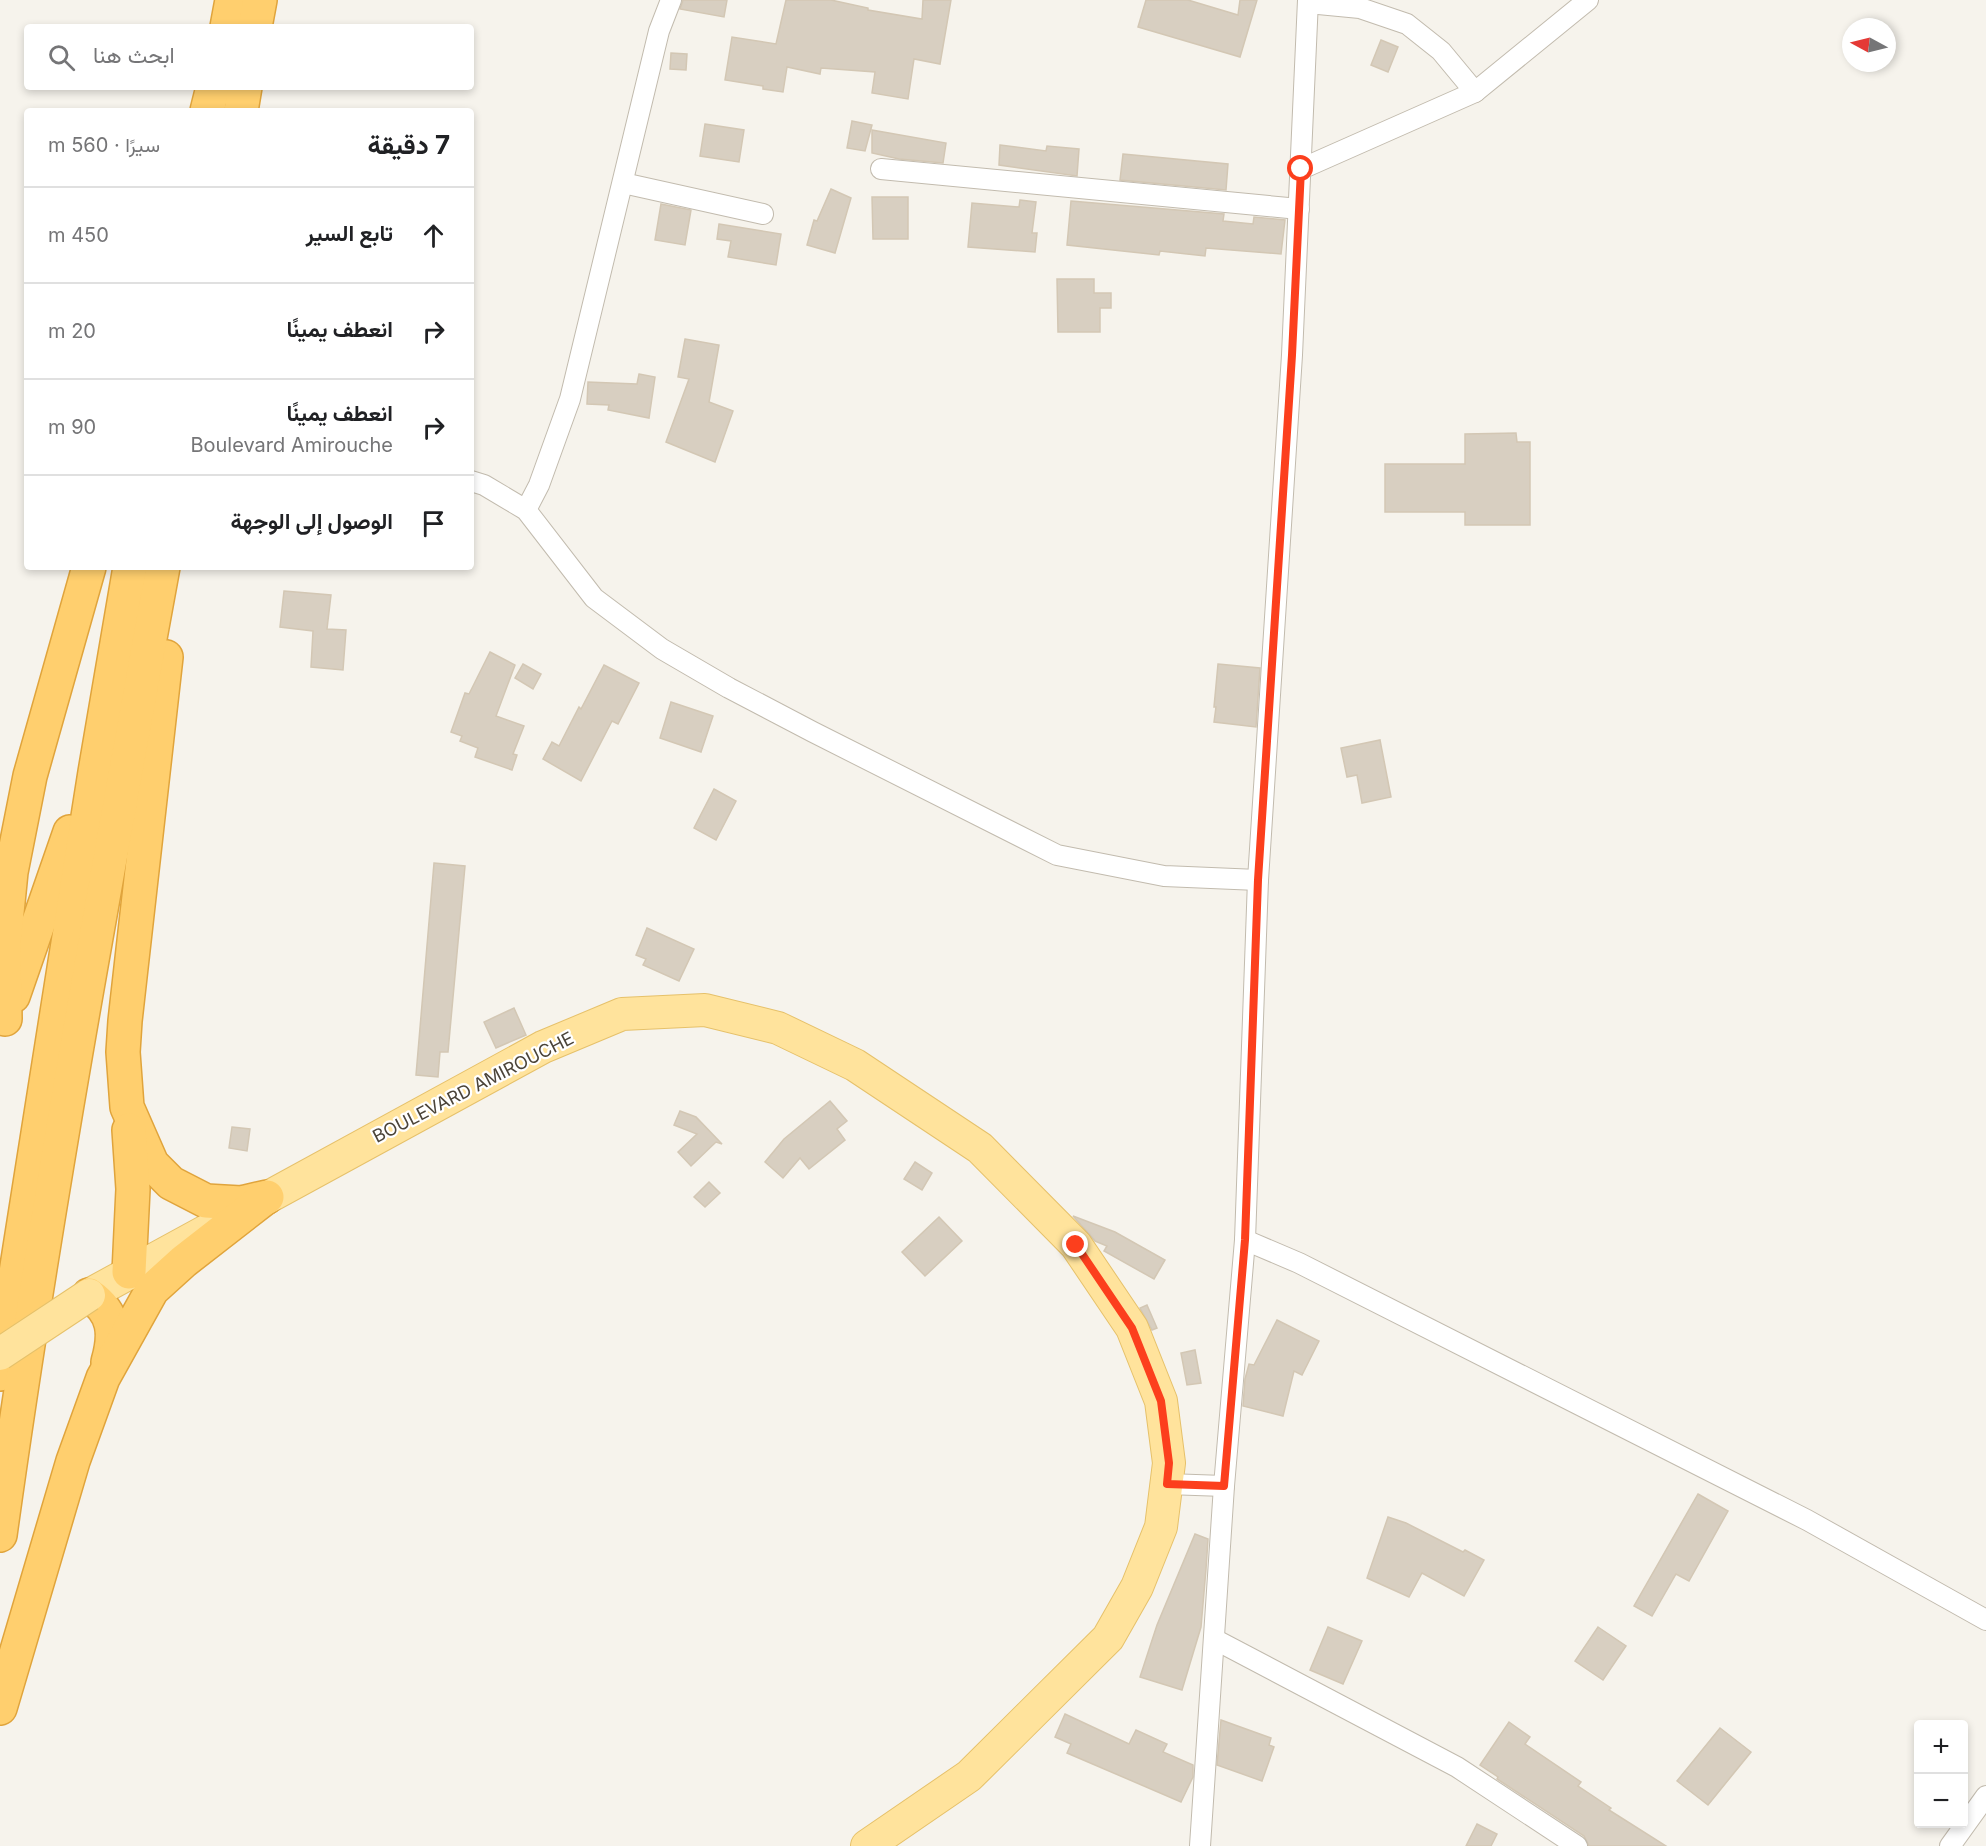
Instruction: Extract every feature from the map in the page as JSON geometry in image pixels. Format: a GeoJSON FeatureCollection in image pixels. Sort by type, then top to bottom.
{"type":"FeatureCollection","features":[{"type":"Feature","properties":{"kind":"highway"},"geometry":{"type":"LineString","coordinates":[[228,24],[232,0]]}},
{"type":"Feature","properties":{"kind":"highway"},"geometry":{"type":"LineString","coordinates":[[256,24],[260,0]]}},
{"type":"Feature","properties":{"kind":"highway"},"geometry":{"type":"LineString","coordinates":[[208,108],[214,90]]}},
{"type":"Feature","properties":{"kind":"highway"},"geometry":{"type":"LineString","coordinates":[[212,108],[215,90]]}},
{"type":"Feature","properties":{"kind":"highway"},"geometry":{"type":"LineString","coordinates":[[242,108],[244,90]]}},
{"type":"Feature","properties":{"kind":"highway"},"geometry":{"type":"LineString","coordinates":[[3,1026],[4,943],[11,872],[30,776],[88,570]]}},
{"type":"Feature","properties":{"kind":"highway"},"geometry":{"type":"LineString","coordinates":[[0,1374],[95,772],[129,570]]}},
{"type":"Feature","properties":{"kind":"highway"},"geometry":{"type":"LineString","coordinates":[[0,1535],[41,1260],[89,968],[163,570]]}},
{"type":"Feature","properties":{"kind":"highway"},"geometry":{"type":"LineString","coordinates":[[129,1272],[133,1189],[123,1052],[166,670],[164,570]]}},
{"type":"Feature","properties":{"kind":"highway"},"geometry":{"type":"LineString","coordinates":[[3,1026],[72,826],[95,772]]}},
{"type":"Feature","properties":{"kind":"highway"},"geometry":{"type":"LineString","coordinates":[[29,788],[52,883]]}},
{"type":"Feature","properties":{"kind":"highway"},"geometry":{"type":"LineString","coordinates":[[127,1107],[152,1164],[171,1183],[206,1201],[241,1203],[277,1191]]}},
{"type":"Feature","properties":{"kind":"highway"},"geometry":{"type":"LineString","coordinates":[[103,1378],[152,1290],[184,1261],[277,1191]]}},
{"type":"Feature","properties":{"kind":"highway"},"geometry":{"type":"LineString","coordinates":[[0,1708],[73,1461],[113,1346],[112,1322],[102,1304],[89,1295]]}},
{"type":"Feature","properties":{"kind":"main road","name":"BOULEVARD AMIROUCHE"},"geometry":{"type":"LineString","coordinates":[[0,1354],[89,1295],[277,1191],[543,1047],[622,1014],[705,1010],[778,1028],[855,1065],[980,1148],[1076,1245],[1132,1328],[1161,1401],[1169,1463],[1161,1527],[1137,1587],[1108,1638],[969,1776],[867,1846]]}},
{"type":"Feature","properties":{"kind":"street"},"geometry":{"type":"LineString","coordinates":[[526,510],[539,485],[570,399],[659,32],[671,0]]}},
{"type":"Feature","properties":{"kind":"street"},"geometry":{"type":"LineString","coordinates":[[1301,169],[1475,92],[1588,0]]}},
{"type":"Feature","properties":{"kind":"street"},"geometry":{"type":"LineString","coordinates":[[1200,1846],[1224,1486],[1245,1240],[1258,880],[1292,355],[1308,1],[1360,8],[1407,24],[1441,51],[1475,92]]}},
{"type":"Feature","properties":{"kind":"street"},"geometry":{"type":"LineString","coordinates":[[881,170],[1299,209]]}},
{"type":"Feature","properties":{"kind":"street"},"geometry":{"type":"LineString","coordinates":[[623,183],[763,214]]}},
{"type":"Feature","properties":{"kind":"street"},"geometry":{"type":"LineString","coordinates":[[474,482],[484,484],[526,510],[594,598],[662,649],[802,727],[1057,855],[1164,876],[1258,880]]}},
{"type":"Feature","properties":{"kind":"street"},"geometry":{"type":"LineString","coordinates":[[1245,1240],[1299,1263],[1807,1520],[1986,1620]]}},
{"type":"Feature","properties":{"kind":"street"},"geometry":{"type":"LineString","coordinates":[[1167,1484],[1224,1486]]}},
{"type":"Feature","properties":{"kind":"street"},"geometry":{"type":"LineString","coordinates":[[1214,1639],[1457,1767],[1577,1846]]}},
{"type":"Feature","properties":{"kind":"street"},"geometry":{"type":"LineString","coordinates":[[1950,1846],[1986,1796]]}},
{"type":"Feature","properties":{"kind":"building"},"geometry":{"type":"Polygon","coordinates":[[[683,0],[727,0],[724,17],[680,9],[683,0]]]}},
{"type":"Feature","properties":{"kind":"building"},"geometry":{"type":"Polygon","coordinates":[[[786,0],[831,0],[868,8],[868,10],[922,19],[923,0],[951,0],[940,64],[914,59],[908,99],[872,93],[875,72],[821,68],[820,74],[787,67],[783,92],[763,89],[763,86],[725,80],[732,37],[776,44],[786,0]]]}},
{"type":"Feature","properties":{"kind":"building"},"geometry":{"type":"Polygon","coordinates":[[[1146,0],[1188,0],[1238,15],[1240,0],[1257,0],[1240,57],[1138,27],[1146,0]]]}},
{"type":"Feature","properties":{"kind":"building"},"geometry":{"type":"Polygon","coordinates":[[[1381,40],[1398,47],[1388,72],[1371,65],[1381,40]]]}},
{"type":"Feature","properties":{"kind":"building"},"geometry":{"type":"Polygon","coordinates":[[[671,53],[687,54],[686,70],[670,69],[671,53]]]}},
{"type":"Feature","properties":{"kind":"building"},"geometry":{"type":"Polygon","coordinates":[[[852,121],[872,125],[865,151],[847,148],[852,121]]]}},
{"type":"Feature","properties":{"kind":"building"},"geometry":{"type":"Polygon","coordinates":[[[705,124],[744,130],[739,162],[700,156],[705,124]]]}},
{"type":"Feature","properties":{"kind":"building"},"geometry":{"type":"Polygon","coordinates":[[[872,130],[946,143],[943,163],[899,159],[872,153],[872,130]]]}},
{"type":"Feature","properties":{"kind":"building"},"geometry":{"type":"Polygon","coordinates":[[[1000,145],[1046,151],[1047,146],[1079,149],[1077,176],[999,165],[1000,145]]]}},
{"type":"Feature","properties":{"kind":"building"},"geometry":{"type":"Polygon","coordinates":[[[1123,154],[1228,164],[1226,190],[1120,180],[1123,154]]]}},
{"type":"Feature","properties":{"kind":"building"},"geometry":{"type":"Polygon","coordinates":[[[831,189],[851,198],[835,253],[807,245],[814,220],[817,221],[831,189]]]}},
{"type":"Feature","properties":{"kind":"building"},"geometry":{"type":"Polygon","coordinates":[[[872,197],[908,197],[908,239],[873,239],[872,197]]]}},
{"type":"Feature","properties":{"kind":"building"},"geometry":{"type":"Polygon","coordinates":[[[1020,200],[1036,202],[1032,233],[1037,233],[1035,252],[968,247],[972,203],[1019,207],[1020,200]]]}},
{"type":"Feature","properties":{"kind":"building"},"geometry":{"type":"Polygon","coordinates":[[[1071,201],[1224,214],[1223,221],[1253,224],[1254,217],[1285,220],[1281,254],[1206,248],[1205,256],[1160,251],[1159,255],[1067,245],[1071,201]]]}},
{"type":"Feature","properties":{"kind":"building"},"geometry":{"type":"Polygon","coordinates":[[[661,204],[691,210],[685,245],[655,240],[661,204]]]}},
{"type":"Feature","properties":{"kind":"building"},"geometry":{"type":"Polygon","coordinates":[[[719,224],[781,234],[776,265],[728,257],[731,241],[717,239],[719,224]]]}},
{"type":"Feature","properties":{"kind":"building"},"geometry":{"type":"Polygon","coordinates":[[[1057,279],[1094,279],[1094,293],[1111,293],[1111,308],[1100,308],[1100,332],[1058,332],[1057,279]]]}},
{"type":"Feature","properties":{"kind":"building"},"geometry":{"type":"Polygon","coordinates":[[[685,339],[719,345],[709,402],[733,411],[715,462],[666,442],[689,379],[678,377],[685,339]]]}},
{"type":"Feature","properties":{"kind":"building"},"geometry":{"type":"Polygon","coordinates":[[[639,374],[655,377],[649,418],[608,410],[609,405],[587,404],[588,382],[637,384],[639,374]]]}},
{"type":"Feature","properties":{"kind":"building"},"geometry":{"type":"Polygon","coordinates":[[[1516,433],[1517,442],[1530,442],[1530,525],[1465,525],[1465,512],[1385,512],[1385,464],[1465,464],[1465,434],[1516,433]]]}},
{"type":"Feature","properties":{"kind":"building"},"geometry":{"type":"Polygon","coordinates":[[[284,591],[331,595],[327,629],[346,630],[343,670],[311,667],[313,631],[280,627],[284,591]]]}},
{"type":"Feature","properties":{"kind":"building"},"geometry":{"type":"Polygon","coordinates":[[[490,652],[515,665],[496,716],[524,726],[513,754],[517,755],[512,770],[475,757],[478,748],[460,741],[462,736],[451,732],[465,693],[469,694],[490,652]]]}},
{"type":"Feature","properties":{"kind":"building"},"geometry":{"type":"Polygon","coordinates":[[[523,664],[541,674],[533,689],[515,678],[523,664]]]}},
{"type":"Feature","properties":{"kind":"building"},"geometry":{"type":"Polygon","coordinates":[[[1218,664],[1260,668],[1256,727],[1214,722],[1218,664]]]}},
{"type":"Feature","properties":{"kind":"building"},"geometry":{"type":"Polygon","coordinates":[[[604,665],[639,683],[618,724],[612,721],[581,781],[543,759],[552,742],[559,746],[604,665]]]}},
{"type":"Feature","properties":{"kind":"building"},"geometry":{"type":"Polygon","coordinates":[[[671,702],[713,716],[701,752],[660,738],[671,702]]]}},
{"type":"Feature","properties":{"kind":"building"},"geometry":{"type":"Polygon","coordinates":[[[1380,740],[1391,797],[1362,803],[1357,775],[1347,777],[1341,748],[1380,740]]]}},
{"type":"Feature","properties":{"kind":"building"},"geometry":{"type":"Polygon","coordinates":[[[714,789],[736,801],[716,840],[694,828],[714,789]]]}},
{"type":"Feature","properties":{"kind":"building"},"geometry":{"type":"Polygon","coordinates":[[[434,863],[465,866],[448,1052],[440,1052],[438,1077],[416,1075],[434,863]]]}},
{"type":"Feature","properties":{"kind":"building"},"geometry":{"type":"Polygon","coordinates":[[[647,928],[694,949],[679,981],[643,965],[646,959],[636,955],[647,928]]]}},
{"type":"Feature","properties":{"kind":"building"},"geometry":{"type":"Polygon","coordinates":[[[514,1008],[526,1035],[496,1048],[484,1022],[514,1008]]]}},
{"type":"Feature","properties":{"kind":"building"},"geometry":{"type":"Polygon","coordinates":[[[830,1101],[847,1121],[837,1129],[845,1140],[809,1169],[800,1158],[783,1178],[765,1162],[784,1139],[830,1101]]]}},
{"type":"Feature","properties":{"kind":"building"},"geometry":{"type":"Polygon","coordinates":[[[680,1111],[696,1117],[722,1144],[716,1142],[691,1166],[678,1152],[697,1134],[674,1125],[680,1111]]]}},
{"type":"Feature","properties":{"kind":"building"},"geometry":{"type":"Polygon","coordinates":[[[232,1127],[250,1129],[247,1151],[229,1148],[232,1127]]]}},
{"type":"Feature","properties":{"kind":"building"},"geometry":{"type":"Polygon","coordinates":[[[915,1162],[932,1173],[922,1190],[904,1179],[915,1162]]]}},
{"type":"Feature","properties":{"kind":"building"},"geometry":{"type":"Polygon","coordinates":[[[709,1182],[720,1193],[705,1207],[694,1197],[709,1182]]]}},
{"type":"Feature","properties":{"kind":"building"},"geometry":{"type":"Polygon","coordinates":[[[1073,1216],[1115,1232],[1165,1260],[1154,1279],[1104,1251],[1107,1246],[1095,1241],[1073,1216]]]}},
{"type":"Feature","properties":{"kind":"building"},"geometry":{"type":"Polygon","coordinates":[[[939,1217],[962,1241],[925,1276],[902,1252],[939,1217]]]}},
{"type":"Feature","properties":{"kind":"building"},"geometry":{"type":"Polygon","coordinates":[[[1147,1305],[1157,1328],[1152,1330],[1140,1308],[1147,1305]]]}},
{"type":"Feature","properties":{"kind":"building"},"geometry":{"type":"Polygon","coordinates":[[[1277,1320],[1319,1341],[1302,1375],[1294,1371],[1283,1416],[1243,1406],[1245,1379],[1249,1364],[1254,1365],[1277,1320]]]}},
{"type":"Feature","properties":{"kind":"building"},"geometry":{"type":"Polygon","coordinates":[[[1195,1350],[1201,1383],[1187,1385],[1181,1353],[1195,1350]]]}},
{"type":"Feature","properties":{"kind":"building"},"geometry":{"type":"Polygon","coordinates":[[[1698,1494],[1728,1511],[1689,1581],[1676,1574],[1652,1616],[1634,1606],[1698,1494]]]}},
{"type":"Feature","properties":{"kind":"building"},"geometry":{"type":"Polygon","coordinates":[[[1388,1517],[1406,1523],[1484,1560],[1464,1596],[1422,1573],[1409,1597],[1367,1578],[1388,1517]]]}},
{"type":"Feature","properties":{"kind":"building"},"geometry":{"type":"Polygon","coordinates":[[[1195,1534],[1208,1539],[1206,1569],[1201,1627],[1182,1690],[1140,1677],[1157,1625],[1195,1534]]]}},
{"type":"Feature","properties":{"kind":"building"},"geometry":{"type":"Polygon","coordinates":[[[1328,1627],[1362,1641],[1343,1684],[1310,1670],[1328,1627]]]}},
{"type":"Feature","properties":{"kind":"building"},"geometry":{"type":"Polygon","coordinates":[[[1598,1627],[1626,1646],[1603,1680],[1575,1661],[1598,1627]]]}},
{"type":"Feature","properties":{"kind":"building"},"geometry":{"type":"Polygon","coordinates":[[[1065,1714],[1129,1744],[1136,1730],[1167,1744],[1163,1752],[1193,1765],[1193,1777],[1181,1802],[1067,1753],[1071,1744],[1055,1737],[1065,1714]]]}},
{"type":"Feature","properties":{"kind":"building"},"geometry":{"type":"Polygon","coordinates":[[[1221,1720],[1271,1738],[1269,1745],[1274,1747],[1262,1781],[1217,1765],[1221,1720]]]}},
{"type":"Feature","properties":{"kind":"building"},"geometry":{"type":"Polygon","coordinates":[[[1509,1722],[1530,1737],[1525,1744],[1581,1782],[1578,1786],[1611,1808],[1609,1810],[1666,1846],[1589,1846],[1584,1836],[1497,1779],[1498,1777],[1480,1765],[1509,1722]]]}},
{"type":"Feature","properties":{"kind":"building"},"geometry":{"type":"Polygon","coordinates":[[[1720,1728],[1751,1752],[1708,1805],[1677,1781],[1720,1728]]]}},
{"type":"Feature","properties":{"kind":"building"},"geometry":{"type":"Polygon","coordinates":[[[1477,1824],[1497,1834],[1491,1846],[1466,1846],[1477,1824]]]}},
{"type":"Feature","properties":{"kind":"route"},"geometry":{"type":"LineString","coordinates":[[1076,1245],[1132,1328],[1161,1401],[1169,1463],[1167,1484],[1224,1486],[1245,1240],[1258,880],[1292,355],[1301,169]]}}]}
